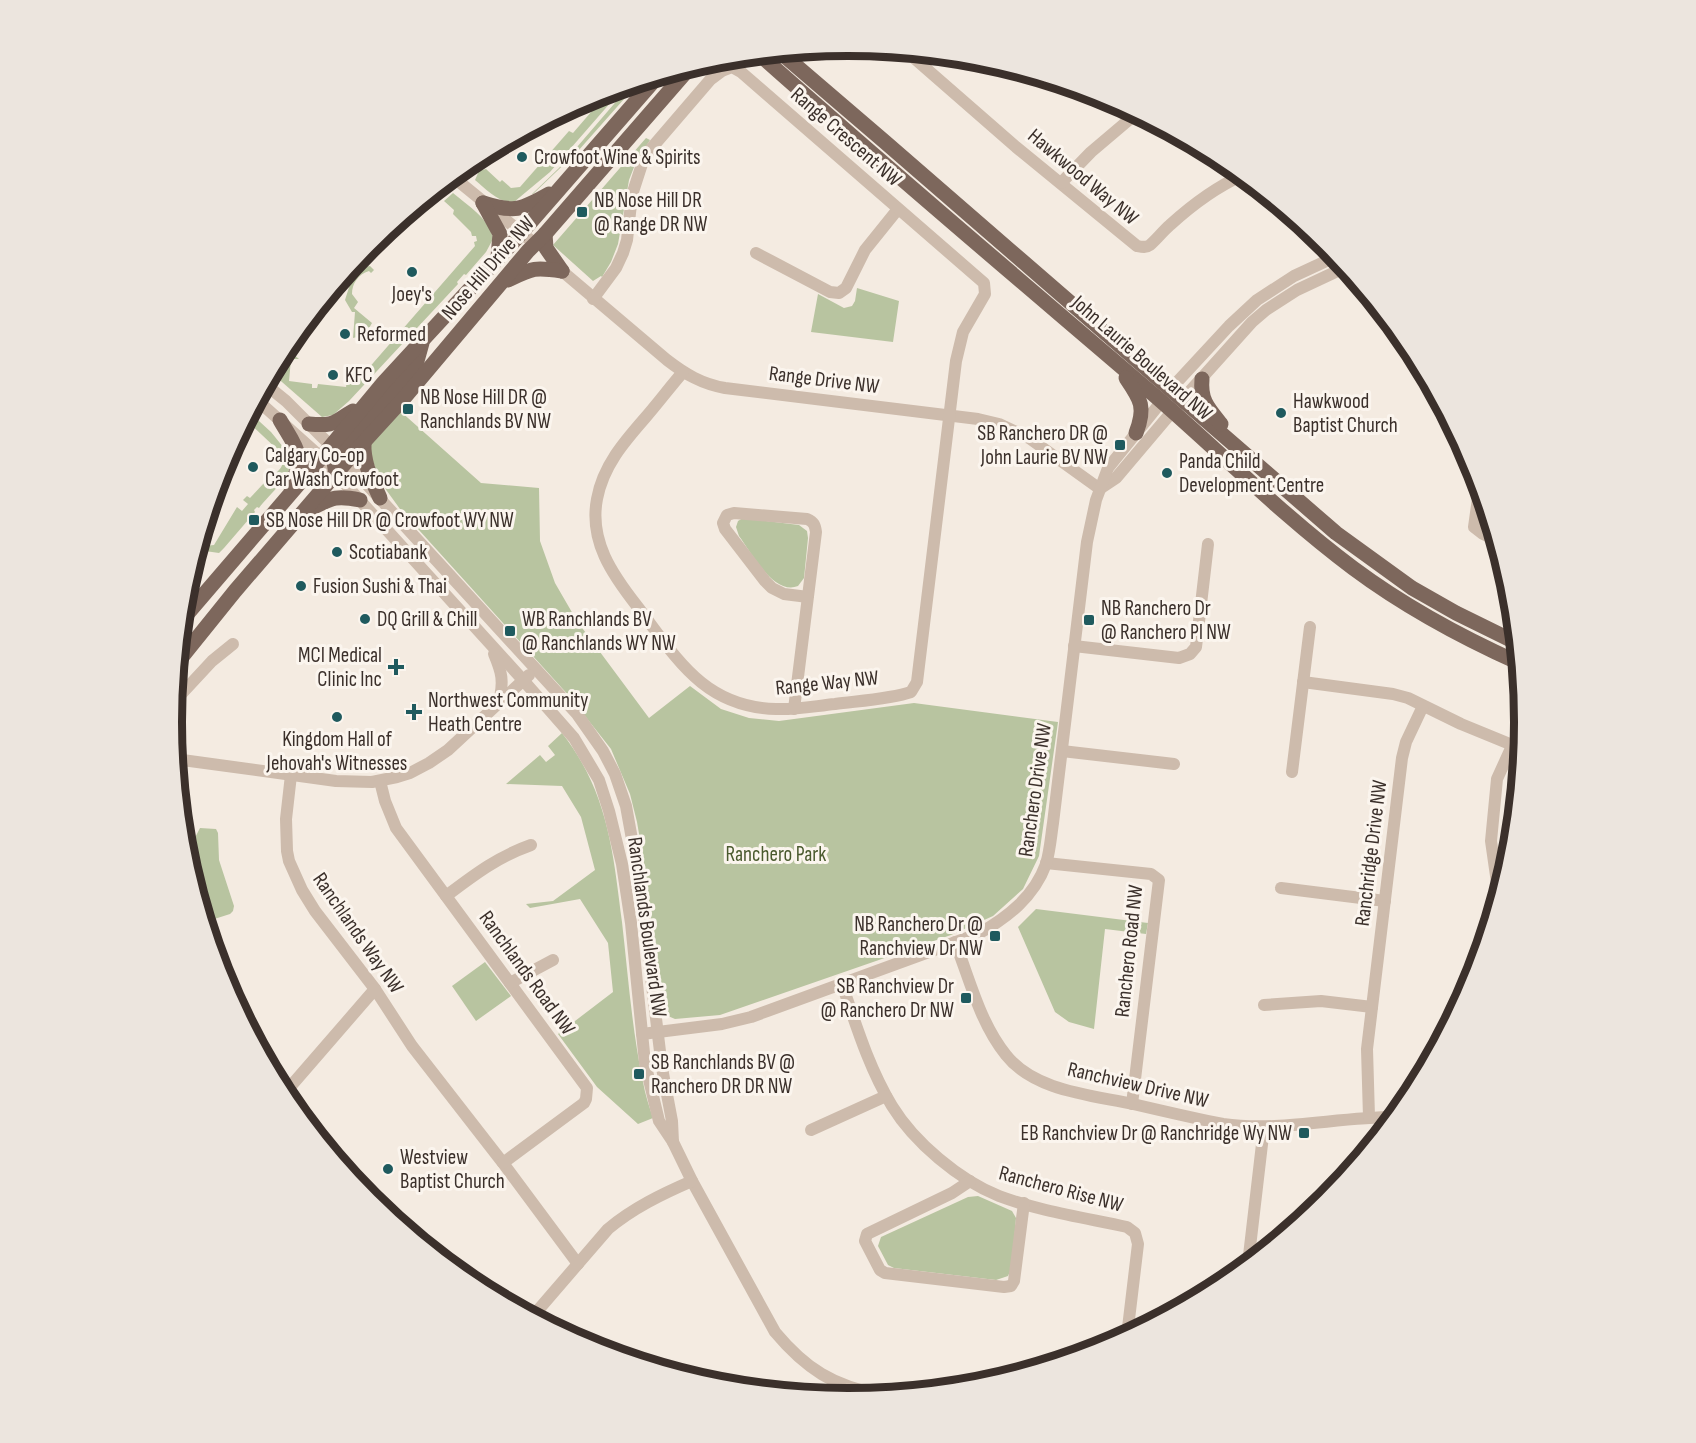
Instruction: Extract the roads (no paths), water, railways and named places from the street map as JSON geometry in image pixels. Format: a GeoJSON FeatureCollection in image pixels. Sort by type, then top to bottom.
{"type":"FeatureCollection","features":[{"type":"Feature","properties":{"kind":"main road"},"geometry":{"type":"LineString","coordinates":[[790,58],[796,66]]}},
{"type":"Feature","properties":{"kind":"main road","name":"John Laurie Boulevard NW"},"geometry":{"type":"LineString","coordinates":[[787,59],[1041,277],[1317,540],[1354,569],[1432,620],[1511,659]]}},
{"type":"Feature","properties":{"kind":"main road","name":"John Laurie Boulevard NW"},"geometry":{"type":"LineString","coordinates":[[766,61],[839,126],[1116,363],[1227,437],[1336,533],[1372,560],[1412,588],[1508,639]]}},
{"type":"Feature","properties":{"kind":"main road","name":"Nose Hill Drive NW"},"geometry":{"type":"LineString","coordinates":[[334,455],[364,443],[682,77]]}},
{"type":"Feature","properties":{"kind":"main road","name":"Nose Hill Drive NW"},"geometry":{"type":"LineString","coordinates":[[192,608],[276,511],[334,455],[364,405],[521,233],[649,86]]}},
{"type":"Feature","properties":{"kind":"main road"},"geometry":{"type":"LineString","coordinates":[[483,203],[513,210],[530,205],[559,188]]}},
{"type":"Feature","properties":{"kind":"main road"},"geometry":{"type":"LineString","coordinates":[[483,203],[500,234],[498,257]]}},
{"type":"Feature","properties":{"kind":"main road"},"geometry":{"type":"LineString","coordinates":[[540,239],[562,271]]}},
{"type":"Feature","properties":{"kind":"main road"},"geometry":{"type":"LineString","coordinates":[[500,284],[528,270],[538,268],[562,271]]}},
{"type":"Feature","properties":{"kind":"main road"},"geometry":{"type":"LineString","coordinates":[[334,455],[392,393],[417,361],[422,340]]}},
{"type":"Feature","properties":{"kind":"main road"},"geometry":{"type":"LineString","coordinates":[[1116,363],[1141,403],[1141,420],[1136,434]]}},
{"type":"Feature","properties":{"kind":"main road"},"geometry":{"type":"LineString","coordinates":[[1202,379],[1202,395],[1208,409],[1224,428],[1227,437]]}},
{"type":"Feature","properties":{"kind":"main road"},"geometry":{"type":"LineString","coordinates":[[309,424],[327,425],[337,422],[364,405]]}},
{"type":"Feature","properties":{"kind":"main road"},"geometry":{"type":"LineString","coordinates":[[276,511],[287,487],[296,476],[301,461],[280,420]]}},
{"type":"Feature","properties":{"kind":"main road"},"geometry":{"type":"LineString","coordinates":[[364,443],[367,470],[380,498]]}},
{"type":"Feature","properties":{"kind":"main road","name":"Nose Hill Drive NW"},"geometry":{"type":"LineString","coordinates":[[186,652],[336,474],[334,455]]}},
{"type":"Feature","properties":{"kind":"main road"},"geometry":{"type":"LineString","coordinates":[[302,513],[339,496],[360,500]]}},
{"type":"Feature","properties":{"kind":"street","name":"Hawkwood Way NW"},"geometry":{"type":"LineString","coordinates":[[915,59],[1016,147],[1132,243],[1142,247],[1152,244],[1189,208],[1234,180]]}},
{"type":"Feature","properties":{"kind":"street","name":"Range Crescent NW"},"geometry":{"type":"LineString","coordinates":[[593,298],[616,268],[623,253],[636,179],[649,151],[710,80],[732,67],[741,72],[984,283],[986,288],[983,299],[968,321],[959,346],[950,416]]}},
{"type":"Feature","properties":{"kind":"street"},"geometry":{"type":"LineString","coordinates":[[1061,183],[1091,152],[1131,118]]}},
{"type":"Feature","properties":{"kind":"street"},"geometry":{"type":"LineString","coordinates":[[459,182],[521,233],[540,239]]}},
{"type":"Feature","properties":{"kind":"street"},"geometry":{"type":"LineString","coordinates":[[756,253],[830,292],[839,293],[846,288],[864,250],[898,209]]}},
{"type":"Feature","properties":{"kind":"street"},"geometry":{"type":"LineString","coordinates":[[1172,401],[1178,381],[1229,326],[1257,300],[1294,276],[1328,260]]}},
{"type":"Feature","properties":{"kind":"street","name":"Range Drive NW"},"geometry":{"type":"LineString","coordinates":[[562,271],[682,372],[698,381],[725,388],[999,424],[1029,438],[1100,489]]}},
{"type":"Feature","properties":{"kind":"street"},"geometry":{"type":"LineString","coordinates":[[1100,489],[1116,478],[1172,401],[1202,379],[1266,310],[1297,290],[1338,271]]}},
{"type":"Feature","properties":{"kind":"street"},"geometry":{"type":"LineString","coordinates":[[1257,300],[1266,310]]}},
{"type":"Feature","properties":{"kind":"street","name":"Range Way NW"},"geometry":{"type":"LineString","coordinates":[[682,372],[619,448],[604,476],[596,510],[599,544],[616,578],[688,672],[729,700],[761,708],[794,709],[906,694],[915,687],[950,416]]}},
{"type":"Feature","properties":{"kind":"street"},"geometry":{"type":"LineString","coordinates":[[271,389],[309,424],[334,455]]}},
{"type":"Feature","properties":{"kind":"street","name":"Ranchero Drive NW"},"geometry":{"type":"LineString","coordinates":[[642,1034],[739,1020],[978,934],[1008,916],[1022,903],[1034,887],[1046,863],[1091,523],[1100,489],[1108,468],[1136,434],[1172,401]]}},
{"type":"Feature","properties":{"kind":"street"},"geometry":{"type":"LineString","coordinates":[[262,405],[280,420],[334,455]]}},
{"type":"Feature","properties":{"kind":"street","name":"Ranchlands Boulevard NW"},"geometry":{"type":"LineString","coordinates":[[334,455],[336,474],[574,738],[599,780],[622,864],[645,1063],[659,1121],[673,1142],[775,1332],[792,1352],[818,1373],[853,1388]]}},
{"type":"Feature","properties":{"kind":"street","name":"Ranchlands Boulevard NW"},"geometry":{"type":"LineString","coordinates":[[334,455],[380,498],[577,714],[603,751],[615,774],[627,806],[639,878],[673,1142]]}},
{"type":"Feature","properties":{"kind":"street"},"geometry":{"type":"LineString","coordinates":[[1477,503],[1474,527],[1487,536]]}},
{"type":"Feature","properties":{"kind":"street"},"geometry":{"type":"LineString","coordinates":[[794,709],[808,597],[816,532],[814,524],[807,519],[734,513],[727,515],[723,523],[725,529],[765,581],[778,592],[808,597]]}},
{"type":"Feature","properties":{"kind":"street"},"geometry":{"type":"LineString","coordinates":[[1074,646],[1179,658],[1190,654],[1196,647],[1208,544]]}},
{"type":"Feature","properties":{"kind":"street"},"geometry":{"type":"LineString","coordinates":[[1292,772],[1310,627]]}},
{"type":"Feature","properties":{"kind":"street"},"geometry":{"type":"LineString","coordinates":[[489,643],[502,675],[499,702]]}},
{"type":"Feature","properties":{"kind":"street"},"geometry":{"type":"LineString","coordinates":[[183,693],[212,661],[233,644]]}},
{"type":"Feature","properties":{"kind":"street"},"geometry":{"type":"LineString","coordinates":[[183,760],[343,782],[380,781],[410,773],[448,750],[535,669]]}},
{"type":"Feature","properties":{"kind":"street"},"geometry":{"type":"LineString","coordinates":[[1303,682],[1408,698],[1513,746]]}},
{"type":"Feature","properties":{"kind":"street","name":"Ranchridge Drive NW"},"geometry":{"type":"LineString","coordinates":[[1369,1117],[1367,1049],[1402,758],[1406,742],[1423,706]]}},
{"type":"Feature","properties":{"kind":"street"},"geometry":{"type":"LineString","coordinates":[[1062,751],[1174,765]]}},
{"type":"Feature","properties":{"kind":"street"},"geometry":{"type":"LineString","coordinates":[[1496,874],[1491,841],[1497,779],[1513,754]]}},
{"type":"Feature","properties":{"kind":"street","name":"Ranchlands Way NW"},"geometry":{"type":"LineString","coordinates":[[291,775],[286,834],[289,861],[310,904],[375,989],[412,1046],[578,1264]]}},
{"type":"Feature","properties":{"kind":"street","name":"Ranchlands Road NW"},"geometry":{"type":"LineString","coordinates":[[380,781],[396,828],[585,1085],[587,1093],[584,1103],[503,1163]]}},
{"type":"Feature","properties":{"kind":"street"},"geometry":{"type":"LineString","coordinates":[[446,896],[490,863],[510,852],[531,845]]}},
{"type":"Feature","properties":{"kind":"street","name":"Ranchero Road NW"},"geometry":{"type":"LineString","coordinates":[[1046,863],[1151,874],[1159,880],[1132,1104]]}},
{"type":"Feature","properties":{"kind":"street"},"geometry":{"type":"LineString","coordinates":[[1281,888],[1385,901]]}},
{"type":"Feature","properties":{"kind":"street","name":"Ranchview Drive NW"},"geometry":{"type":"LineString","coordinates":[[955,942],[981,1012],[991,1032],[1014,1064],[1042,1081],[1058,1087],[1242,1127],[1383,1117]]}},
{"type":"Feature","properties":{"kind":"street"},"geometry":{"type":"LineString","coordinates":[[510,983],[554,960]]}},
{"type":"Feature","properties":{"kind":"street","name":"Ranchero Rise NW"},"geometry":{"type":"LineString","coordinates":[[842,984],[876,1076],[898,1116],[928,1149],[954,1171],[999,1196],[1127,1227],[1135,1233],[1138,1244],[1127,1326]]}},
{"type":"Feature","properties":{"kind":"street"},"geometry":{"type":"LineString","coordinates":[[291,1086],[375,989]]}},
{"type":"Feature","properties":{"kind":"street"},"geometry":{"type":"LineString","coordinates":[[1264,1005],[1321,1001],[1372,1006]]}},
{"type":"Feature","properties":{"kind":"street"},"geometry":{"type":"LineString","coordinates":[[811,1130],[886,1095]]}},
{"type":"Feature","properties":{"kind":"street"},"geometry":{"type":"LineString","coordinates":[[1249,1253],[1264,1127]]}},
{"type":"Feature","properties":{"kind":"street"},"geometry":{"type":"LineString","coordinates":[[538,1311],[617,1221],[650,1200],[692,1181]]}},
{"type":"Feature","properties":{"kind":"street"},"geometry":{"type":"LineString","coordinates":[[970,1181],[952,1193],[867,1234],[865,1241],[880,1270],[885,1273],[1011,1286],[1015,1279],[1024,1203]]}},
{"type":"Feature","properties":{"kind":"place","name":"Crowfoot Wine & Spirits"},"geometry":{"type":"Point","coordinates":[522,157]}},
{"type":"Feature","properties":{"kind":"place","name":"NB Nose Hill DR @ Range DR NW"},"geometry":{"type":"Point","coordinates":[582,212]}},
{"type":"Feature","properties":{"kind":"place","name":"Joey's"},"geometry":{"type":"Point","coordinates":[412,272]}},
{"type":"Feature","properties":{"kind":"place","name":"Reformed"},"geometry":{"type":"Point","coordinates":[345,334]}},
{"type":"Feature","properties":{"kind":"place","name":"KFC"},"geometry":{"type":"Point","coordinates":[333,375]}},
{"type":"Feature","properties":{"kind":"place","name":"NB Nose Hill DR @ Ranchlands BV NW"},"geometry":{"type":"Point","coordinates":[408,409]}},
{"type":"Feature","properties":{"kind":"place","name":"Hawkwood Baptist Church"},"geometry":{"type":"Point","coordinates":[1281,413]}},
{"type":"Feature","properties":{"kind":"place","name":"SB Ranchero DR @ John Laurie BV NW"},"geometry":{"type":"Point","coordinates":[1120,445]}},
{"type":"Feature","properties":{"kind":"place","name":"Calgary Co-op Car Wash Crowfoot"},"geometry":{"type":"Point","coordinates":[253,467]}},
{"type":"Feature","properties":{"kind":"place","name":"Panda Child Development Centre"},"geometry":{"type":"Point","coordinates":[1167,473]}},
{"type":"Feature","properties":{"kind":"place","name":"SB Nose Hill DR @ Crowfoot WY NW"},"geometry":{"type":"Point","coordinates":[254,520]}},
{"type":"Feature","properties":{"kind":"place","name":"Scotiabank"},"geometry":{"type":"Point","coordinates":[337,552]}},
{"type":"Feature","properties":{"kind":"place","name":"Fusion Sushi & Thai"},"geometry":{"type":"Point","coordinates":[301,586]}},
{"type":"Feature","properties":{"kind":"place","name":"DQ Grill & Chill"},"geometry":{"type":"Point","coordinates":[365,619]}},
{"type":"Feature","properties":{"kind":"place","name":"NB Ranchero Dr @ Ranchero Pl NW"},"geometry":{"type":"Point","coordinates":[1089,620]}},
{"type":"Feature","properties":{"kind":"place","name":"WB Ranchlands BV @ Ranchlands WY NW"},"geometry":{"type":"Point","coordinates":[510,631]}},
{"type":"Feature","properties":{"kind":"place","name":"MCI Medical Clinic Inc"},"geometry":{"type":"Point","coordinates":[396,667]}},
{"type":"Feature","properties":{"kind":"place","name":"Northwest Community Heath Centre"},"geometry":{"type":"Point","coordinates":[414,712]}},
{"type":"Feature","properties":{"kind":"place","name":"Kingdom Hall of Jehovah's Witnesses"},"geometry":{"type":"Point","coordinates":[337,717]}},
{"type":"Feature","properties":{"kind":"place","name":"NB Ranchero Dr @ Ranchview Dr NW"},"geometry":{"type":"Point","coordinates":[995,936]}},
{"type":"Feature","properties":{"kind":"place","name":"SB Ranchview Dr @ Ranchero Dr NW"},"geometry":{"type":"Point","coordinates":[966,998]}},
{"type":"Feature","properties":{"kind":"place","name":"SB Ranchlands BV @ Ranchero DR DR NW"},"geometry":{"type":"Point","coordinates":[639,1074]}},
{"type":"Feature","properties":{"kind":"place","name":"EB Ranchview Dr @ Ranchridge Wy NW"},"geometry":{"type":"Point","coordinates":[1304,1133]}},
{"type":"Feature","properties":{"kind":"place","name":"Westview Baptist Church"},"geometry":{"type":"Point","coordinates":[388,1169]}},
{"type":"Feature","properties":{"kind":"park label","name":"Ranchero Park"},"geometry":{"type":"Point","coordinates":[776,854]}}]}
